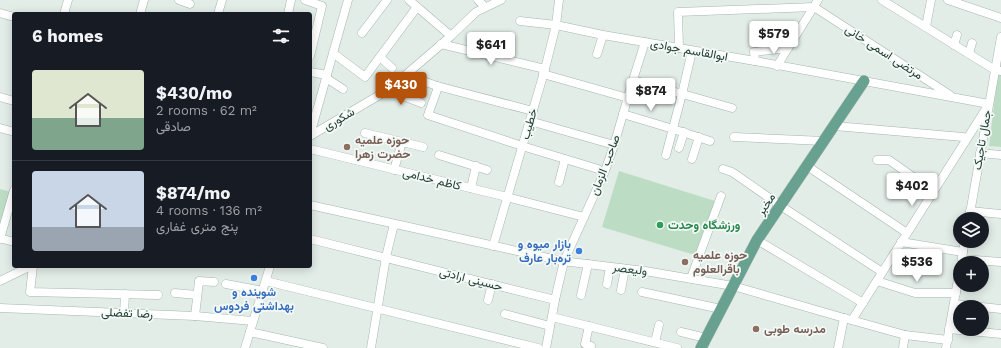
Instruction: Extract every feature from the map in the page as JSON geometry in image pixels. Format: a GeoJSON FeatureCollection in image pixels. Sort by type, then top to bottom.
{"type":"FeatureCollection","features":[{"type":"Feature","properties":{"kind":"main road","name":"مخبر"},"geometry":{"type":"LineString","coordinates":[[701,348],[757,240],[864,81]]}},
{"type":"Feature","properties":{"kind":"street"},"geometry":{"type":"LineString","coordinates":[[65,12],[68,0]]}},
{"type":"Feature","properties":{"kind":"street"},"geometry":{"type":"LineString","coordinates":[[141,12],[144,0]]}},
{"type":"Feature","properties":{"kind":"street"},"geometry":{"type":"LineString","coordinates":[[180,0],[190,4]]}},
{"type":"Feature","properties":{"kind":"street"},"geometry":{"type":"LineString","coordinates":[[219,12],[222,0]]}},
{"type":"Feature","properties":{"kind":"street"},"geometry":{"type":"LineString","coordinates":[[288,12],[291,0]]}},
{"type":"Feature","properties":{"kind":"street"},"geometry":{"type":"LineString","coordinates":[[304,0],[322,6],[312,48]]}},
{"type":"Feature","properties":{"kind":"street"},"geometry":{"type":"LineString","coordinates":[[312,118],[327,76],[348,0]]}},
{"type":"Feature","properties":{"kind":"street"},"geometry":{"type":"LineString","coordinates":[[362,33],[387,0]]}},
{"type":"Feature","properties":{"kind":"street"},"geometry":{"type":"LineString","coordinates":[[409,0],[451,36]]}},
{"type":"Feature","properties":{"kind":"street"},"geometry":{"type":"LineString","coordinates":[[478,0],[485,7]]}},
{"type":"Feature","properties":{"kind":"street","name":"شکوری"},"geometry":{"type":"LineString","coordinates":[[312,135],[388,90],[451,36],[476,12],[501,0]]}},
{"type":"Feature","properties":{"kind":"street","name":"خطیب"},"geometry":{"type":"LineString","coordinates":[[493,246],[544,72],[556,25],[559,0]]}},
{"type":"Feature","properties":{"kind":"street"},"geometry":{"type":"LineString","coordinates":[[882,0],[954,45],[998,70]]}},
{"type":"Feature","properties":{"kind":"street"},"geometry":{"type":"LineString","coordinates":[[926,27],[931,0]]}},
{"type":"Feature","properties":{"kind":"street"},"geometry":{"type":"LineString","coordinates":[[948,0],[1001,18]]}},
{"type":"Feature","properties":{"kind":"street"},"geometry":{"type":"LineString","coordinates":[[777,66],[816,4]]}},
{"type":"Feature","properties":{"kind":"street"},"geometry":{"type":"LineString","coordinates":[[679,48],[678,12],[816,4]]}},
{"type":"Feature","properties":{"kind":"street","name":"مرتضی اسمی خانی"},"geometry":{"type":"LineString","coordinates":[[816,4],[954,97]]}},
{"type":"Feature","properties":{"kind":"street"},"geometry":{"type":"LineString","coordinates":[[333,53],[365,77],[418,7]]}},
{"type":"Feature","properties":{"kind":"street"},"geometry":{"type":"LineString","coordinates":[[0,13],[12,16]]}},
{"type":"Feature","properties":{"kind":"street","name":"ابوالقاسم جوادی"},"geometry":{"type":"LineString","coordinates":[[520,22],[556,25],[603,35],[989,104]]}},
{"type":"Feature","properties":{"kind":"street"},"geometry":{"type":"LineString","coordinates":[[597,54],[603,35]]}},
{"type":"Feature","properties":{"kind":"street"},"geometry":{"type":"LineString","coordinates":[[954,45],[957,35]]}},
{"type":"Feature","properties":{"kind":"street","name":"جمال تاجیک"},"geometry":{"type":"LineString","coordinates":[[970,212],[989,104],[998,70],[1001,38]]}},
{"type":"Feature","properties":{"kind":"street","name":"صاحب الزمان"},"geometry":{"type":"LineString","coordinates":[[546,348],[564,261],[605,170],[645,42]]}},
{"type":"Feature","properties":{"kind":"street"},"geometry":{"type":"LineString","coordinates":[[970,54],[972,43]]}},
{"type":"Feature","properties":{"kind":"street"},"geometry":{"type":"LineString","coordinates":[[441,44],[544,72],[628,98]]}},
{"type":"Feature","properties":{"kind":"street"},"geometry":{"type":"LineString","coordinates":[[755,61],[754,52],[788,48]]}},
{"type":"Feature","properties":{"kind":"street"},"geometry":{"type":"LineString","coordinates":[[666,155],[692,51]]}},
{"type":"Feature","properties":{"kind":"street"},"geometry":{"type":"LineString","coordinates":[[380,57],[392,68]]}},
{"type":"Feature","properties":{"kind":"street"},"geometry":{"type":"LineString","coordinates":[[312,72],[327,76],[343,90]]}},
{"type":"Feature","properties":{"kind":"street"},"geometry":{"type":"LineString","coordinates":[[406,75],[437,86],[533,111]]}},
{"type":"Feature","properties":{"kind":"street"},"geometry":{"type":"LineString","coordinates":[[633,80],[732,108]]}},
{"type":"Feature","properties":{"kind":"street"},"geometry":{"type":"LineString","coordinates":[[437,86],[437,90],[428,114],[522,146],[598,168]]}},
{"type":"Feature","properties":{"kind":"street"},"geometry":{"type":"LineString","coordinates":[[388,90],[421,103]]}},
{"type":"Feature","properties":{"kind":"street"},"geometry":{"type":"LineString","coordinates":[[0,97],[12,101]]}},
{"type":"Feature","properties":{"kind":"street"},"geometry":{"type":"LineString","coordinates":[[838,348],[848,319],[863,303],[989,104]]}},
{"type":"Feature","properties":{"kind":"street"},"geometry":{"type":"LineString","coordinates":[[623,114],[710,141]]}},
{"type":"Feature","properties":{"kind":"street"},"geometry":{"type":"LineString","coordinates":[[530,121],[614,145]]}},
{"type":"Feature","properties":{"kind":"street"},"geometry":{"type":"LineString","coordinates":[[835,126],[963,137]]}},
{"type":"Feature","properties":{"kind":"street"},"geometry":{"type":"LineString","coordinates":[[0,128],[11,131]]}},
{"type":"Feature","properties":{"kind":"street"},"geometry":{"type":"LineString","coordinates":[[679,148],[684,132]]}},
{"type":"Feature","properties":{"kind":"street"},"geometry":{"type":"LineString","coordinates":[[365,133],[424,147]]}},
{"type":"Feature","properties":{"kind":"street"},"geometry":{"type":"LineString","coordinates":[[692,159],[699,137]]}},
{"type":"Feature","properties":{"kind":"street"},"geometry":{"type":"LineString","coordinates":[[734,138],[824,141]]}},
{"type":"Feature","properties":{"kind":"street"},"geometry":{"type":"LineString","coordinates":[[394,170],[402,142]]}},
{"type":"Feature","properties":{"kind":"street","name":"کاظم خدامی"},"geometry":{"type":"LineString","coordinates":[[312,150],[471,188],[584,217]]}},
{"type":"Feature","properties":{"kind":"street"},"geometry":{"type":"LineString","coordinates":[[980,153],[1001,155]]}},
{"type":"Feature","properties":{"kind":"street"},"geometry":{"type":"LineString","coordinates":[[439,155],[487,170]]}},
{"type":"Feature","properties":{"kind":"street"},"geometry":{"type":"LineString","coordinates":[[559,182],[565,159]]}},
{"type":"Feature","properties":{"kind":"street"},"geometry":{"type":"LineString","coordinates":[[877,160],[889,160],[933,192]]}},
{"type":"Feature","properties":{"kind":"street"},"geometry":{"type":"LineString","coordinates":[[471,188],[476,166]]}},
{"type":"Feature","properties":{"kind":"street"},"geometry":{"type":"LineString","coordinates":[[807,166],[907,233]]}},
{"type":"Feature","properties":{"kind":"street"},"geometry":{"type":"LineString","coordinates":[[723,169],[732,172],[882,272]]}},
{"type":"Feature","properties":{"kind":"street"},"geometry":{"type":"LineString","coordinates":[[691,278],[721,196]]}},
{"type":"Feature","properties":{"kind":"street"},"geometry":{"type":"LineString","coordinates":[[12,197],[0,239],[12,242]]}},
{"type":"Feature","properties":{"kind":"street","name":"ولیعصر"},"geometry":{"type":"LineString","coordinates":[[312,205],[562,261],[691,278],[733,286],[905,335],[947,344]]}},
{"type":"Feature","properties":{"kind":"street"},"geometry":{"type":"LineString","coordinates":[[989,214],[1001,214]]}},
{"type":"Feature","properties":{"kind":"street"},"geometry":{"type":"LineString","coordinates":[[371,348],[386,258],[394,224]]}},
{"type":"Feature","properties":{"kind":"street","name":"حسینی ارادتی"},"geometry":{"type":"LineString","coordinates":[[312,240],[555,300]]}},
{"type":"Feature","properties":{"kind":"street"},"geometry":{"type":"LineString","coordinates":[[757,240],[863,303]]}},
{"type":"Feature","properties":{"kind":"street"},"geometry":{"type":"LineString","coordinates":[[901,242],[954,256]]}},
{"type":"Feature","properties":{"kind":"street"},"geometry":{"type":"LineString","coordinates":[[989,261],[1001,262]]}},
{"type":"Feature","properties":{"kind":"street"},"geometry":{"type":"LineString","coordinates":[[581,295],[588,264]]}},
{"type":"Feature","properties":{"kind":"street"},"geometry":{"type":"LineString","coordinates":[[607,284],[610,267]]}},
{"type":"Feature","properties":{"kind":"street"},"geometry":{"type":"LineString","coordinates":[[0,281],[28,268]]}},
{"type":"Feature","properties":{"kind":"street"},"geometry":{"type":"LineString","coordinates":[[32,268],[30,292],[158,295]]}},
{"type":"Feature","properties":{"kind":"street"},"geometry":{"type":"LineString","coordinates":[[245,348],[269,268]]}},
{"type":"Feature","properties":{"kind":"street"},"geometry":{"type":"LineString","coordinates":[[621,290],[625,269]]}},
{"type":"Feature","properties":{"kind":"street"},"geometry":{"type":"LineString","coordinates":[[195,316],[199,281],[214,282]]}},
{"type":"Feature","properties":{"kind":"street"},"geometry":{"type":"LineString","coordinates":[[266,281],[538,348]]}},
{"type":"Feature","properties":{"kind":"street"},"geometry":{"type":"LineString","coordinates":[[877,281],[915,293],[956,293],[955,300]]}},
{"type":"Feature","properties":{"kind":"street"},"geometry":{"type":"LineString","coordinates":[[226,284],[262,291]]}},
{"type":"Feature","properties":{"kind":"street"},"geometry":{"type":"LineString","coordinates":[[488,300],[492,284]]}},
{"type":"Feature","properties":{"kind":"street"},"geometry":{"type":"LineString","coordinates":[[642,292],[721,309]]}},
{"type":"Feature","properties":{"kind":"street"},"geometry":{"type":"LineString","coordinates":[[175,293],[197,295]]}},
{"type":"Feature","properties":{"kind":"street"},"geometry":{"type":"LineString","coordinates":[[124,314],[125,294]]}},
{"type":"Feature","properties":{"kind":"street","name":"رضا تفضلی"},"geometry":{"type":"LineString","coordinates":[[0,308],[195,316],[253,321]]}},
{"type":"Feature","properties":{"kind":"street"},"geometry":{"type":"LineString","coordinates":[[989,308],[1001,309]]}},
{"type":"Feature","properties":{"kind":"street"},"geometry":{"type":"LineString","coordinates":[[947,344],[953,309]]}},
{"type":"Feature","properties":{"kind":"street"},"geometry":{"type":"LineString","coordinates":[[505,314],[550,326]]}},
{"type":"Feature","properties":{"kind":"street"},"geometry":{"type":"LineString","coordinates":[[552,317],[655,342],[673,348]]}},
{"type":"Feature","properties":{"kind":"street"},"geometry":{"type":"LineString","coordinates":[[655,342],[660,325]]}},
{"type":"Feature","properties":{"kind":"street"},"geometry":{"type":"LineString","coordinates":[[589,326],[585,344],[591,346]]}},
{"type":"Feature","properties":{"kind":"street"},"geometry":{"type":"LineString","coordinates":[[949,330],[1001,334]]}},
{"type":"Feature","properties":{"kind":"street"},"geometry":{"type":"LineString","coordinates":[[250,332],[323,348]]}},
{"type":"Feature","properties":{"kind":"street"},"geometry":{"type":"LineString","coordinates":[[681,332],[706,338]]}},
{"type":"Feature","properties":{"kind":"street"},"geometry":{"type":"LineString","coordinates":[[903,348],[905,335]]}},
{"type":"Feature","properties":{"kind":"green space"},"geometry":{"type":"Polygon","coordinates":[[[998,73],[1001,73],[1001,147],[989,146],[998,73]]]}},
{"type":"Feature","properties":{"kind":"green space"},"geometry":{"type":"Polygon","coordinates":[[[619,171],[715,201],[698,256],[602,227],[619,171]]]}},
{"type":"Feature","properties":{"kind":"green space"},"geometry":{"type":"Polygon","coordinates":[[[0,189],[11,192],[0,231],[0,189]]]}},
{"type":"Feature","properties":{"kind":"place","name":"حوزه علمیه حضرت زهرا"},"geometry":{"type":"Point","coordinates":[347,147]}},
{"type":"Feature","properties":{"kind":"place","name":"ورزشگاه وحدت"},"geometry":{"type":"Point","coordinates":[660,225]}},
{"type":"Feature","properties":{"kind":"place","name":"بازار میوه و تره‌بار عارف"},"geometry":{"type":"Point","coordinates":[579,251]}},
{"type":"Feature","properties":{"kind":"place","name":"حوزه علمیه باقرالعلوم"},"geometry":{"type":"Point","coordinates":[685,262]}},
{"type":"Feature","properties":{"kind":"place","name":"شوینده و بهداشتی فردوس"},"geometry":{"type":"Point","coordinates":[254,278]}},
{"type":"Feature","properties":{"kind":"place","name":"مدرسه طوبی"},"geometry":{"type":"Point","coordinates":[756,329]}}]}
